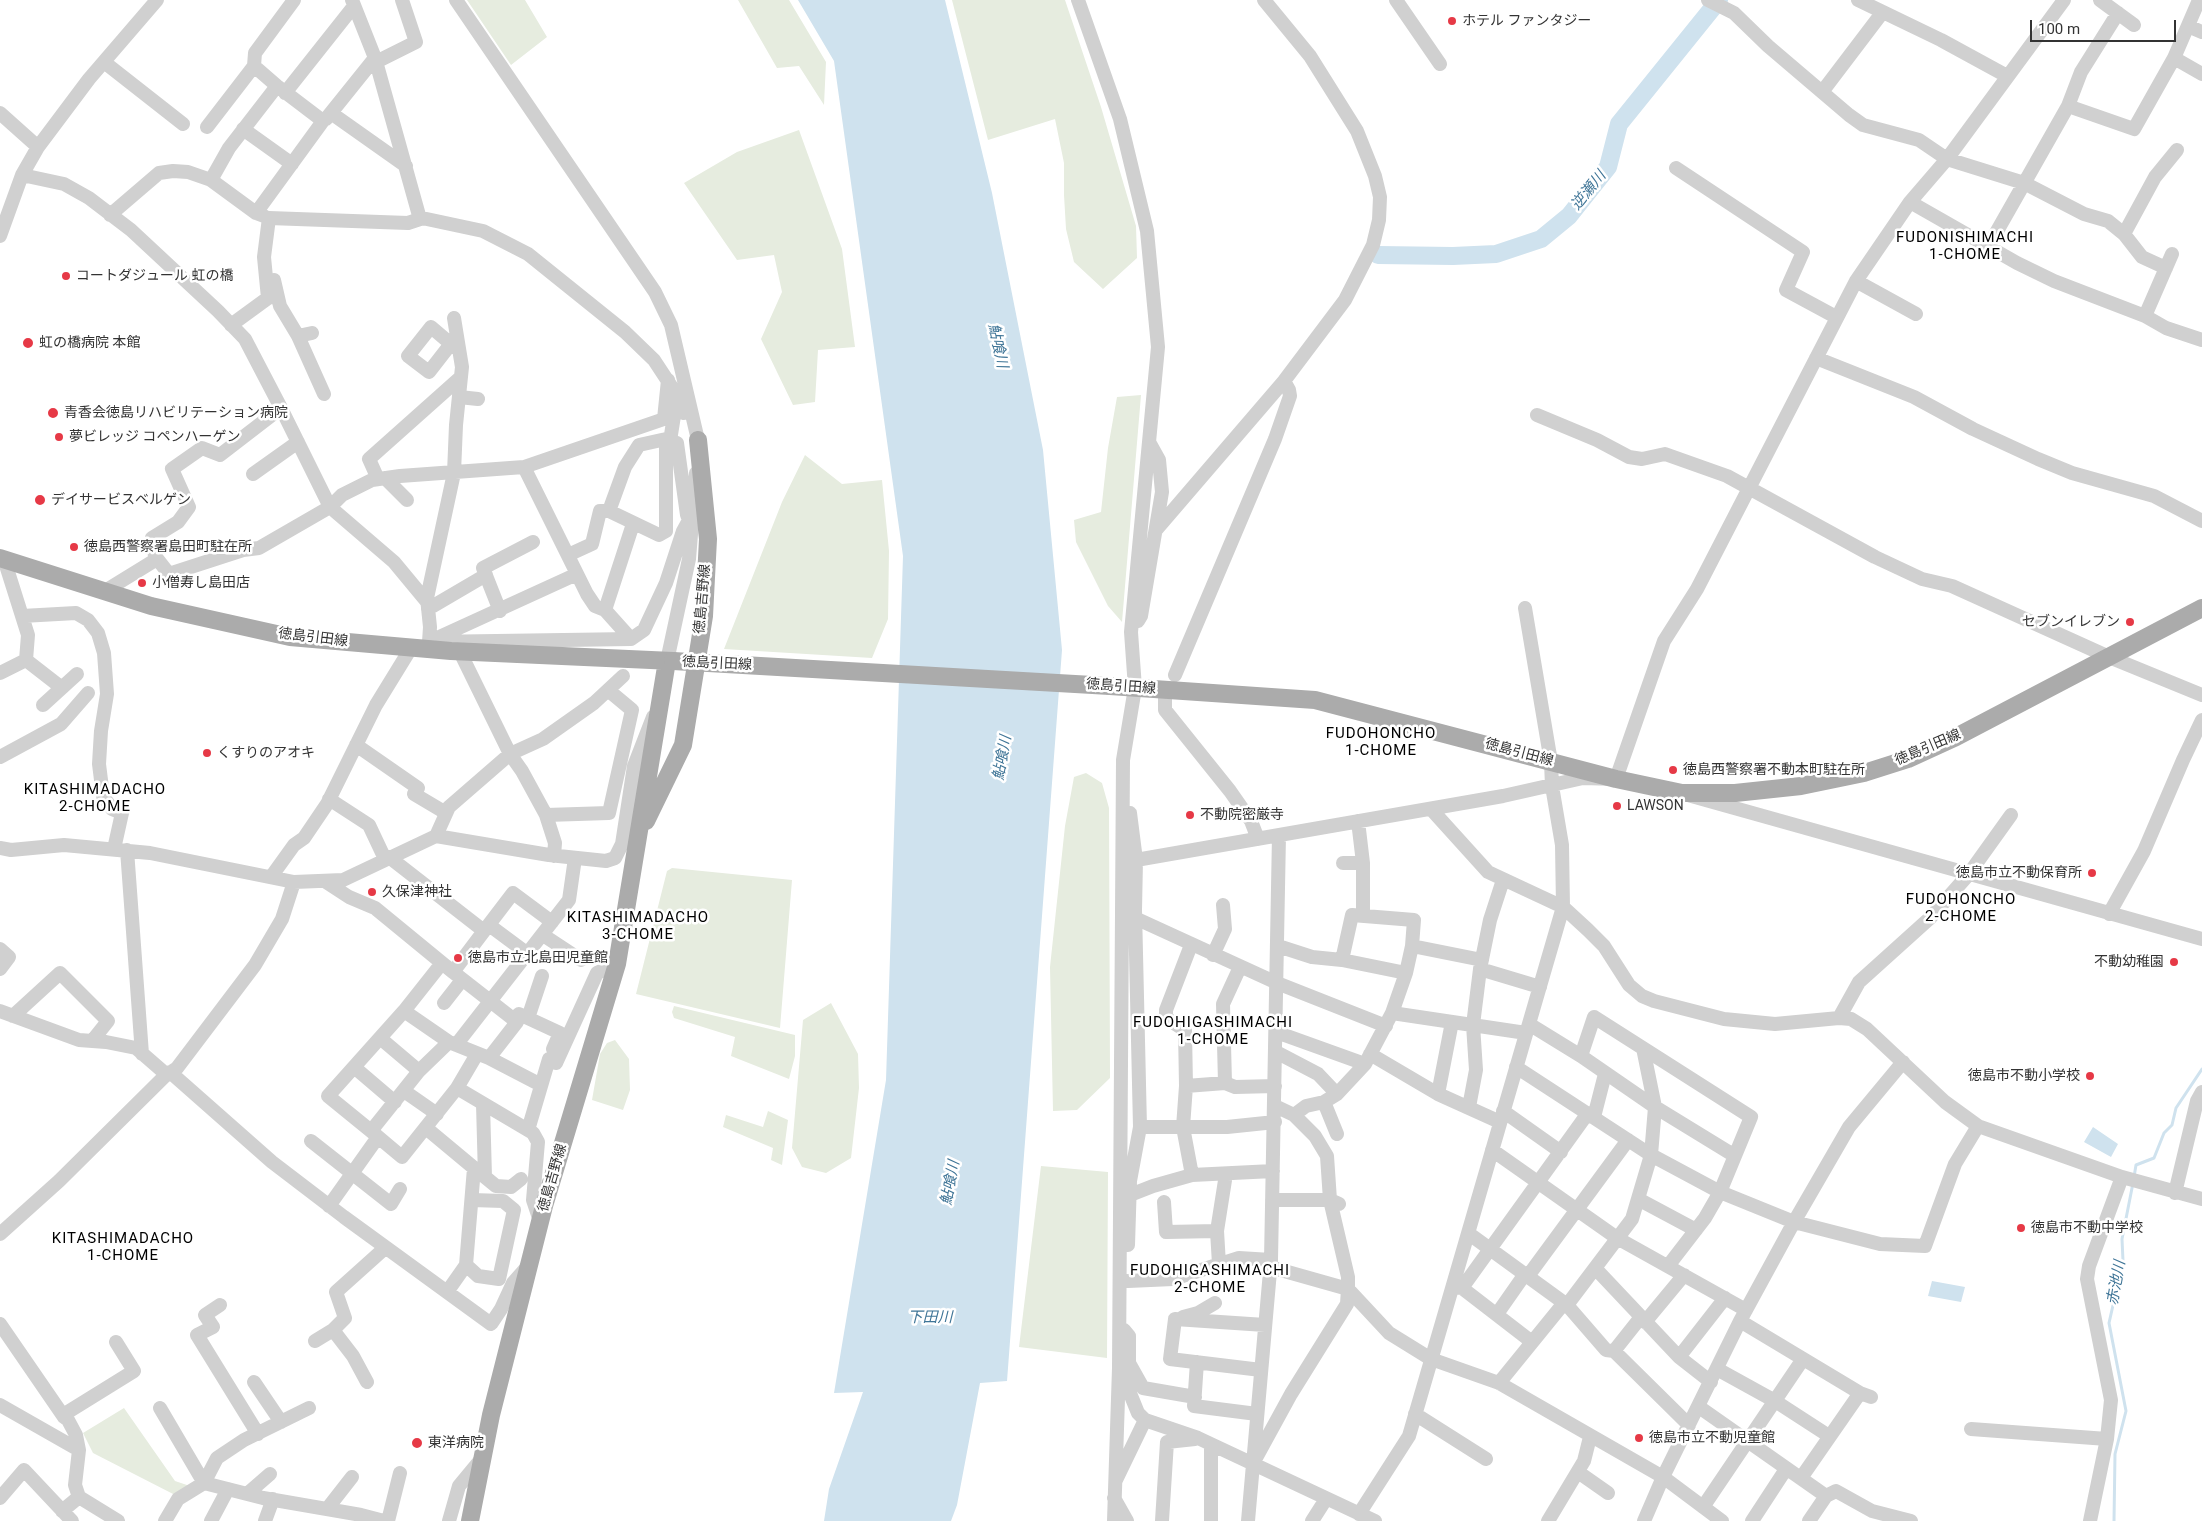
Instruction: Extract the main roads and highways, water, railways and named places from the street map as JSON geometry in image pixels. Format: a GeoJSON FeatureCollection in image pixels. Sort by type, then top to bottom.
{"type":"FeatureCollection","features":[{"type":"Feature","properties":{"kind":"main road","name":"徳島吉野線"},"geometry":{"type":"LineString","coordinates":[[638,836],[683,746],[704,616],[708,539],[698,440]]}},
{"type":"Feature","properties":{"kind":"main road","name":"徳島引田線"},"geometry":{"type":"LineString","coordinates":[[2,558],[151,606],[290,637],[422,646],[460,652],[670,661],[1110,686],[1315,700],[1616,779],[1682,794],[1735,793],[1801,786],[1864,773],[1908,758],[1956,737],[2202,608]]}},
{"type":"Feature","properties":{"kind":"main road","name":"徳島吉野線"},"geometry":{"type":"LineString","coordinates":[[470,1521],[491,1415],[540,1220],[617,964],[670,661]]}},
{"type":"Feature","properties":{"kind":"water","name":"下田川"},"geometry":{"type":"Polygon","coordinates":[[[798,0],[945,0],[992,193],[1043,450],[1062,650],[1007,1381],[980,1383],[957,1505],[951,1521],[824,1521],[829,1489],[863,1392],[834,1393],[886,1080],[903,556],[834,61],[798,0]]]}},
{"type":"Feature","properties":{"kind":"water"},"geometry":{"type":"Polygon","coordinates":[[[2093,1127],[2118,1144],[2111,1157],[2084,1142],[2093,1127]]]}},
{"type":"Feature","properties":{"kind":"water"},"geometry":{"type":"Polygon","coordinates":[[[1932,1281],[1965,1287],[1961,1302],[1928,1296],[1932,1281]]]}},
{"type":"Feature","properties":{"kind":"waterway","name":"逆瀬川"},"geometry":{"type":"LineString","coordinates":[[1378,255],[1453,256],[1496,254],[1541,239],[1569,216],[1608,167],[1619,124],[1719,0]]}},
{"type":"Feature","properties":{"kind":"waterway","name":"赤池川"},"geometry":{"type":"LineString","coordinates":[[2134,1177],[2136,1165],[2154,1158],[2164,1133],[2172,1125],[2176,1108],[2202,1069]]}},
{"type":"Feature","properties":{"kind":"waterway","name":"赤池川"},"geometry":{"type":"LineString","coordinates":[[2114,1521],[2115,1454],[2126,1411],[2109,1323],[2123,1261],[2122,1239],[2133,1183]]}},
{"type":"Feature","properties":{"kind":"place","name":"ホテル ファンタジー"},"geometry":{"type":"Point","coordinates":[1452,21]}},
{"type":"Feature","properties":{"kind":"place","name":"コートダジュール 虹の橋"},"geometry":{"type":"Point","coordinates":[66,276]}},
{"type":"Feature","properties":{"kind":"place","name":"虹の橋病院 本館"},"geometry":{"type":"Point","coordinates":[28,343]}},
{"type":"Feature","properties":{"kind":"place","name":"青香会徳島リハビリテーション病院"},"geometry":{"type":"Point","coordinates":[53,413]}},
{"type":"Feature","properties":{"kind":"place","name":"夢ビレッジ コペンハーゲン"},"geometry":{"type":"Point","coordinates":[59,437]}},
{"type":"Feature","properties":{"kind":"place","name":"デイサービスベルゲン"},"geometry":{"type":"Point","coordinates":[40,500]}},
{"type":"Feature","properties":{"kind":"place","name":"徳島西警察署島田町駐在所"},"geometry":{"type":"Point","coordinates":[74,547]}},
{"type":"Feature","properties":{"kind":"place","name":"小僧寿し島田店"},"geometry":{"type":"Point","coordinates":[142,583]}},
{"type":"Feature","properties":{"kind":"place","name":"セブンイレブン"},"geometry":{"type":"Point","coordinates":[2130,622]}},
{"type":"Feature","properties":{"kind":"place","name":"くすりのアオキ"},"geometry":{"type":"Point","coordinates":[207,753]}},
{"type":"Feature","properties":{"kind":"place","name":"徳島西警察署不動本町駐在所"},"geometry":{"type":"Point","coordinates":[1673,770]}},
{"type":"Feature","properties":{"kind":"place","name":"LAWSON"},"geometry":{"type":"Point","coordinates":[1617,806]}},
{"type":"Feature","properties":{"kind":"place","name":"不動院密厳寺"},"geometry":{"type":"Point","coordinates":[1190,815]}},
{"type":"Feature","properties":{"kind":"place","name":"徳島市立不動保育所"},"geometry":{"type":"Point","coordinates":[2092,873]}},
{"type":"Feature","properties":{"kind":"place","name":"久保津神社"},"geometry":{"type":"Point","coordinates":[372,892]}},
{"type":"Feature","properties":{"kind":"place","name":"徳島市立北島田児童館"},"geometry":{"type":"Point","coordinates":[458,958]}},
{"type":"Feature","properties":{"kind":"place","name":"不動幼稚園"},"geometry":{"type":"Point","coordinates":[2174,962]}},
{"type":"Feature","properties":{"kind":"place","name":"徳島市不動小学校"},"geometry":{"type":"Point","coordinates":[2090,1076]}},
{"type":"Feature","properties":{"kind":"place","name":"徳島市不動中学校"},"geometry":{"type":"Point","coordinates":[2021,1228]}},
{"type":"Feature","properties":{"kind":"place","name":"徳島市立不動児童館"},"geometry":{"type":"Point","coordinates":[1639,1438]}},
{"type":"Feature","properties":{"kind":"place","name":"東洋病院"},"geometry":{"type":"Point","coordinates":[417,1443]}},
{"type":"Feature","properties":{"kind":"district","name":"FUDONISHIMACHI 1-CHOME"},"geometry":{"type":"Point","coordinates":[1965,246]}},
{"type":"Feature","properties":{"kind":"district","name":"FUDOHONCHO 1-CHOME"},"geometry":{"type":"Point","coordinates":[1381,742]}},
{"type":"Feature","properties":{"kind":"district","name":"KITASHIMADACHO 2-CHOME"},"geometry":{"type":"Point","coordinates":[95,798]}},
{"type":"Feature","properties":{"kind":"district","name":"FUDOHONCHO 2-CHOME"},"geometry":{"type":"Point","coordinates":[1961,908]}},
{"type":"Feature","properties":{"kind":"district","name":"KITASHIMADACHO 3-CHOME"},"geometry":{"type":"Point","coordinates":[638,926]}},
{"type":"Feature","properties":{"kind":"district","name":"FUDOHIGASHIMACHI 1-CHOME"},"geometry":{"type":"Point","coordinates":[1213,1032]}},
{"type":"Feature","properties":{"kind":"district","name":"KITASHIMADACHO 1-CHOME"},"geometry":{"type":"Point","coordinates":[123,1248]}},
{"type":"Feature","properties":{"kind":"district","name":"FUDOHIGASHIMACHI 2-CHOME"},"geometry":{"type":"Point","coordinates":[1210,1280]}},
{"type":"Feature","properties":{"kind":"water label","name":"鮎喰川"},"geometry":{"type":"Point","coordinates":[997,346]}},
{"type":"Feature","properties":{"kind":"water label","name":"鮎喰川"},"geometry":{"type":"Point","coordinates":[1003,758]}},
{"type":"Feature","properties":{"kind":"water label","name":"鮎喰川"},"geometry":{"type":"Point","coordinates":[951,1183]}}]}
